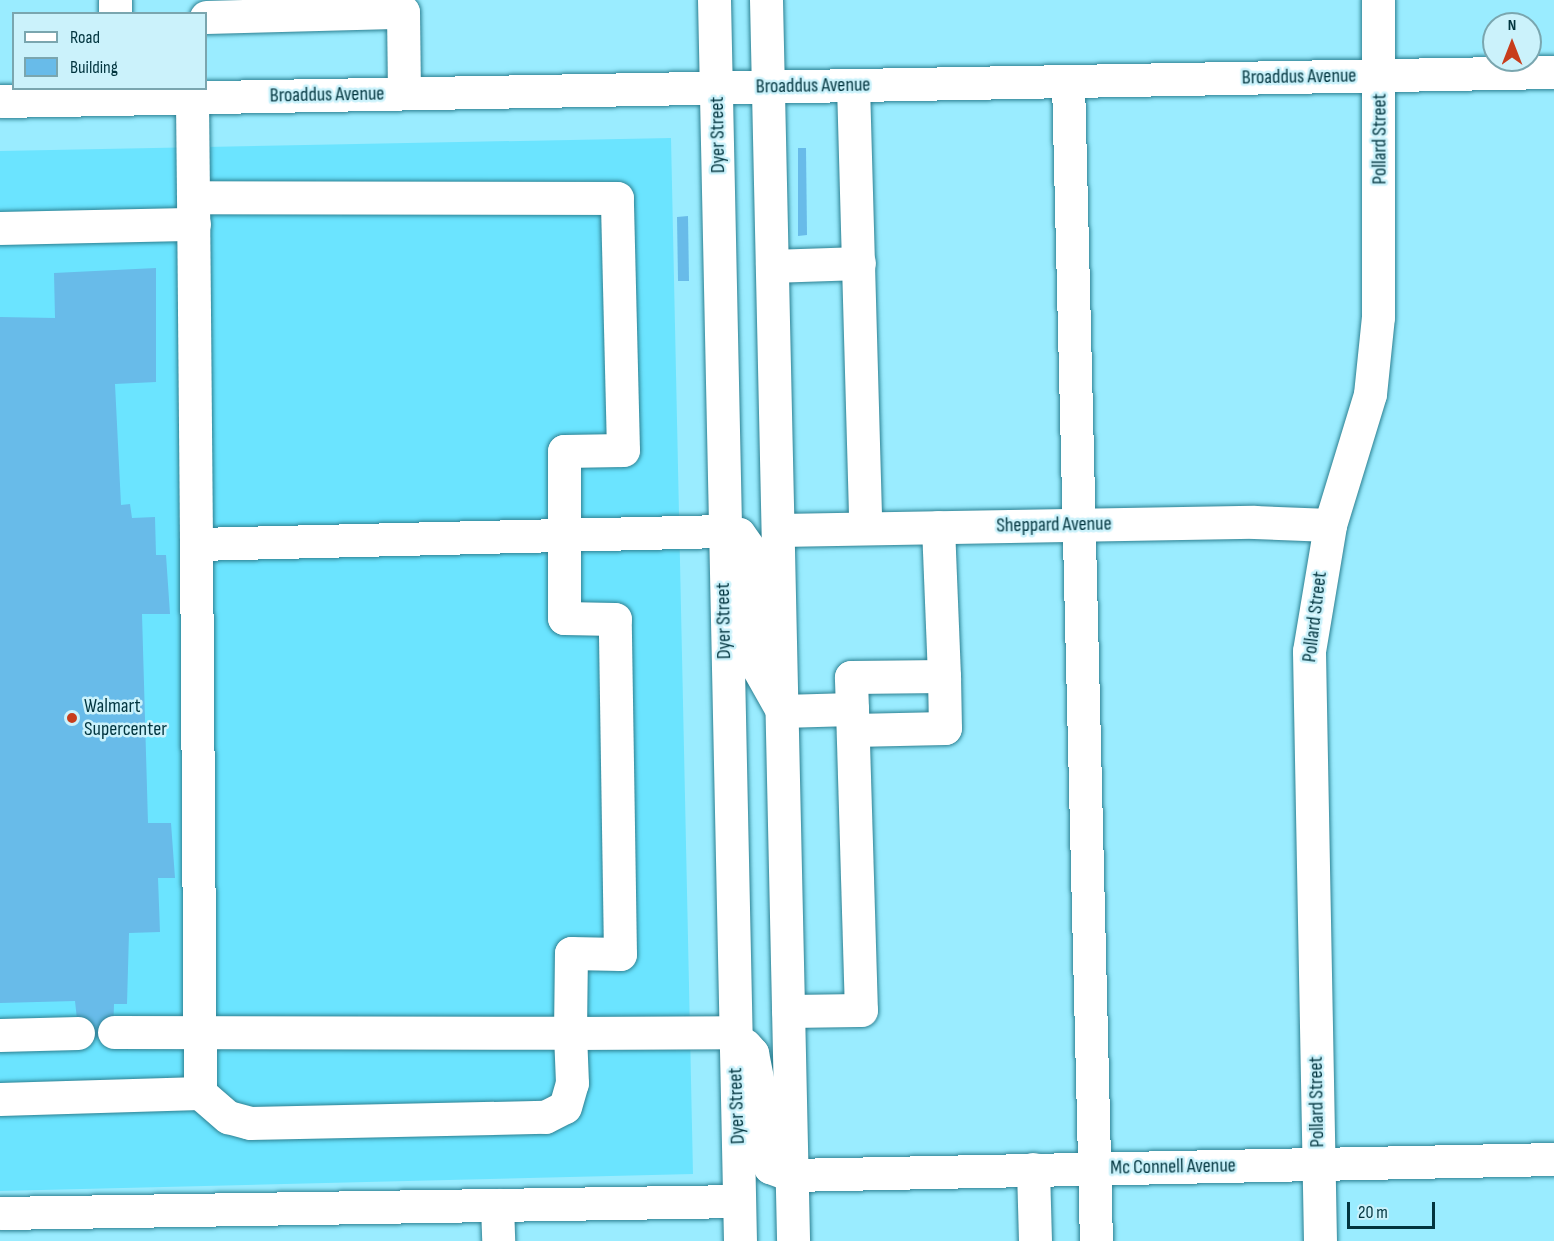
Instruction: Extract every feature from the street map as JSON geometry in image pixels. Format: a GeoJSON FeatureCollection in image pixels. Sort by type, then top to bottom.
{"type":"FeatureCollection","features":[{"type":"Feature","properties":{"kind":"street","name":"Dyer Street"},"geometry":{"type":"LineString","coordinates":[[714,0],[718,87],[722,531],[740,1241]]}},
{"type":"Feature","properties":{"kind":"street"},"geometry":{"type":"LineString","coordinates":[[766,0],[792,1241]]}},
{"type":"Feature","properties":{"kind":"street","name":"Pollard Street"},"geometry":{"type":"LineString","coordinates":[[1320,1241],[1309,651],[1330,525],[1371,394],[1378,317],[1380,76],[1378,0]]}},
{"type":"Feature","properties":{"kind":"street"},"geometry":{"type":"LineString","coordinates":[[207,16],[403,12],[404,93]]}},
{"type":"Feature","properties":{"kind":"street","name":"Broaddus Avenue"},"geometry":{"type":"LineString","coordinates":[[0,101],[116,93],[192,97],[1554,72]]}},
{"type":"Feature","properties":{"kind":"street"},"geometry":{"type":"LineString","coordinates":[[1068,81],[1081,525],[1096,1241]]}},
{"type":"Feature","properties":{"kind":"street"},"geometry":{"type":"LineString","coordinates":[[853,85],[865,528]]}},
{"type":"Feature","properties":{"kind":"street"},"geometry":{"type":"LineString","coordinates":[[192,97],[200,1093]]}},
{"type":"Feature","properties":{"kind":"street"},"geometry":{"type":"LineString","coordinates":[[0,228],[194,210],[617,198],[622,450],[564,451],[564,618],[615,619],[620,954],[571,953],[572,1083],[565,1107],[545,1117],[250,1123],[228,1117],[200,1093],[0,1099]]}},
{"type":"Feature","properties":{"kind":"street"},"geometry":{"type":"LineString","coordinates":[[772,266],[859,263]]}},
{"type":"Feature","properties":{"kind":"street","name":"Sheppard Avenue"},"geometry":{"type":"LineString","coordinates":[[778,530],[1081,525],[1330,525]]}},
{"type":"Feature","properties":{"kind":"street"},"geometry":{"type":"LineString","coordinates":[[782,711],[945,728],[938,527]]}},
{"type":"Feature","properties":{"kind":"street"},"geometry":{"type":"LineString","coordinates":[[196,544],[722,531],[739,534],[750,550],[758,668],[782,711]]}},
{"type":"Feature","properties":{"kind":"street"},"geometry":{"type":"LineString","coordinates":[[788,1011],[861,1010],[851,677],[944,676]]}},
{"type":"Feature","properties":{"kind":"street"},"geometry":{"type":"LineString","coordinates":[[114,1032],[200,1035],[734,1032],[752,1053],[761,1098],[761,1144],[770,1167],[791,1175]]}},
{"type":"Feature","properties":{"kind":"street"},"geometry":{"type":"LineString","coordinates":[[0,1035],[78,1033]]}},
{"type":"Feature","properties":{"kind":"street","name":"Mc Connell Avenue"},"geometry":{"type":"LineString","coordinates":[[791,1175],[1554,1159]]}},
{"type":"Feature","properties":{"kind":"street"},"geometry":{"type":"LineString","coordinates":[[1033,1169],[1035,1241]]}},
{"type":"Feature","properties":{"kind":"street"},"geometry":{"type":"LineString","coordinates":[[0,1213],[739,1201]]}},
{"type":"Feature","properties":{"kind":"street"},"geometry":{"type":"LineString","coordinates":[[497,1205],[498,1241]]}},
{"type":"Feature","properties":{"kind":"shaded area"},"geometry":{"type":"Polygon","coordinates":[[[671,138],[693,1174],[0,1191],[0,151],[671,138]]]}},
{"type":"Feature","properties":{"kind":"building"},"geometry":{"type":"Polygon","coordinates":[[[798,148],[806,148],[807,235],[798,236],[798,148]]]}},
{"type":"Feature","properties":{"kind":"building"},"geometry":{"type":"Polygon","coordinates":[[[688,216],[689,281],[678,281],[677,217],[688,216]]]}},
{"type":"Feature","properties":{"kind":"building","name":"Walmart Supercenter"},"geometry":{"type":"Polygon","coordinates":[[[156,268],[156,382],[115,384],[121,505],[130,504],[132,518],[155,517],[156,555],[166,555],[170,614],[142,614],[148,823],[171,823],[175,878],[158,878],[160,932],[129,933],[127,1004],[114,1004],[113,1037],[79,1038],[75,1001],[0,1003],[0,317],[55,318],[54,273],[156,268]]]}},
{"type":"Feature","properties":{"kind":"place","name":"Walmart Supercenter"},"geometry":{"type":"Point","coordinates":[72,718]}}]}
